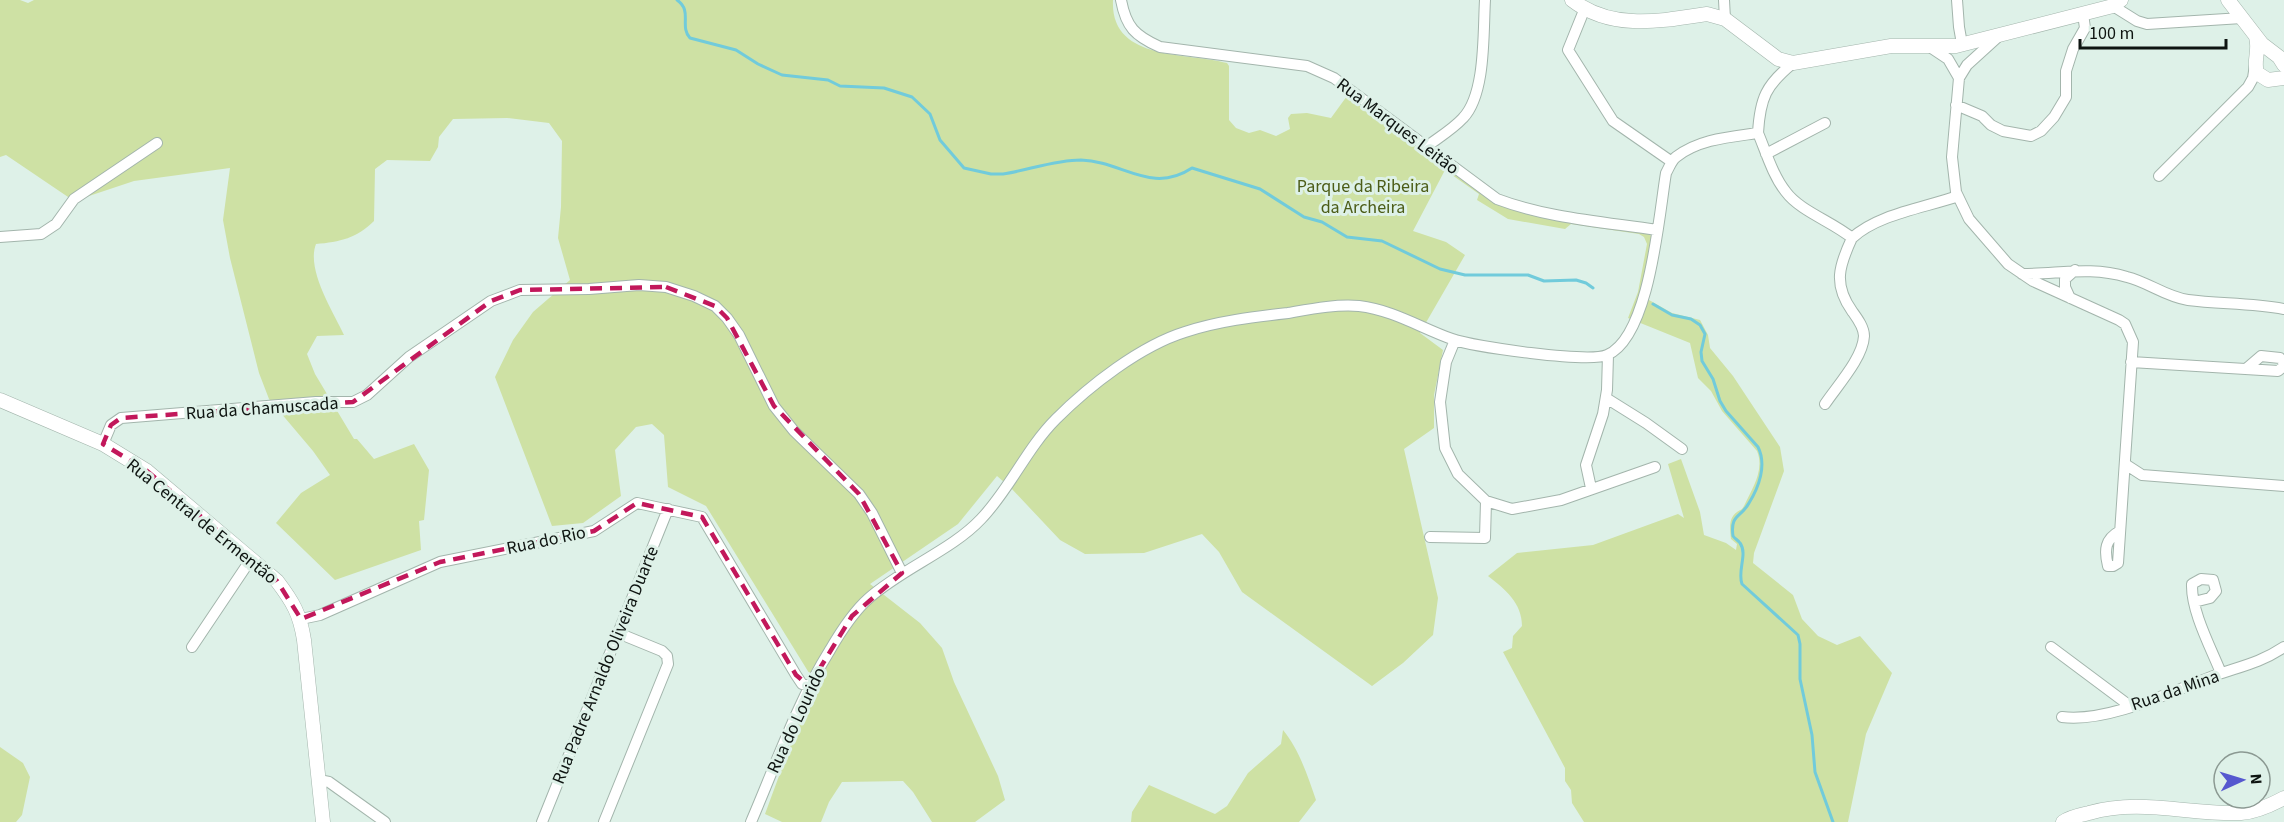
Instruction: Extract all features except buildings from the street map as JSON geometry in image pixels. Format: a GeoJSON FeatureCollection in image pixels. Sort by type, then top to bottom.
{"type":"FeatureCollection","features":[{"type":"Feature","properties":{"kind":"street","name":"Rua Marques Leitão"},"geometry":{"type":"LineString","coordinates":[[1121,0],[1124,16],[1133,32],[1160,47],[1306,66],[1334,78],[1497,199],[1520,208],[1550,214],[1658,230]]}},
{"type":"Feature","properties":{"kind":"street"},"geometry":{"type":"LineString","coordinates":[[1426,147],[1462,119],[1471,108],[1481,65],[1485,0]]}},
{"type":"Feature","properties":{"kind":"street"},"geometry":{"type":"LineString","coordinates":[[1572,0],[1606,18],[1634,22],[1707,14],[1725,19],[1778,59],[1793,63],[1891,46],[1930,47],[1962,44],[2117,3],[2138,21],[2147,24],[2242,18]]}},
{"type":"Feature","properties":{"kind":"street"},"geometry":{"type":"LineString","coordinates":[[1724,0],[1725,19]]}},
{"type":"Feature","properties":{"kind":"street"},"geometry":{"type":"LineString","coordinates":[[1957,0],[1962,44]]}},
{"type":"Feature","properties":{"kind":"street"},"geometry":{"type":"LineString","coordinates":[[2159,176],[2245,90],[2255,83],[2275,79],[2282,70],[2280,60],[2255,35],[2228,0]]}},
{"type":"Feature","properties":{"kind":"street"},"geometry":{"type":"LineString","coordinates":[[1585,8],[1568,50],[1613,121],[1672,162]]}},
{"type":"Feature","properties":{"kind":"street"},"geometry":{"type":"LineString","coordinates":[[1956,105],[1982,116],[1990,125],[2003,131],[2031,136],[2041,131],[2054,117],[2066,97],[2066,71],[2073,49],[2085,28],[2082,14]]}},
{"type":"Feature","properties":{"kind":"street"},"geometry":{"type":"LineString","coordinates":[[2002,33],[1967,65],[1959,78],[1952,157],[1958,196],[1969,219],[2008,264],[2022,274],[2126,324],[2133,342],[2120,531]]}},
{"type":"Feature","properties":{"kind":"street"},"geometry":{"type":"LineString","coordinates":[[2245,90],[2253,78],[2259,46],[2255,35]]}},
{"type":"Feature","properties":{"kind":"street"},"geometry":{"type":"LineString","coordinates":[[1930,47],[1948,59],[1959,78]]}},
{"type":"Feature","properties":{"kind":"street"},"geometry":{"type":"LineString","coordinates":[[2275,79],[2257,73],[2255,63],[2262,54],[2280,60]]}},
{"type":"Feature","properties":{"kind":"street"},"geometry":{"type":"LineString","coordinates":[[1793,63],[1768,88],[1759,108],[1758,133],[1786,193],[1800,205],[1838,226],[1852,238]]}},
{"type":"Feature","properties":{"kind":"street"},"geometry":{"type":"LineString","coordinates":[[1766,154],[1825,123]]}},
{"type":"Feature","properties":{"kind":"street"},"geometry":{"type":"LineString","coordinates":[[1591,488],[1586,465],[1603,414],[1608,355],[1619,346],[1628,333],[1645,297],[1666,173],[1675,158],[1698,145],[1719,138],[1758,133]]}},
{"type":"Feature","properties":{"kind":"street"},"geometry":{"type":"LineString","coordinates":[[0,237],[41,234],[56,224],[74,199],[157,143]]}},
{"type":"Feature","properties":{"kind":"street"},"geometry":{"type":"LineString","coordinates":[[1825,404],[1857,358],[1864,335],[1861,324],[1840,290],[1841,263],[1852,238],[1879,220],[1958,196]]}},
{"type":"Feature","properties":{"kind":"street"},"geometry":{"type":"LineString","coordinates":[[2022,274],[2048,274],[2075,270],[2126,276],[2186,300],[2284,309]]}},
{"type":"Feature","properties":{"kind":"street"},"geometry":{"type":"LineString","coordinates":[[2070,298],[2065,287],[2065,279],[2075,270]]}},
{"type":"Feature","properties":{"kind":"street","name":"Rua da Chamuscada"},"geometry":{"type":"LineString","coordinates":[[103,444],[111,425],[121,418],[316,402],[353,402],[367,395],[409,357],[491,301],[520,290],[589,289],[639,285],[666,287],[715,306],[727,318],[739,335],[774,406],[794,431],[859,494],[872,513],[902,573]]}},
{"type":"Feature","properties":{"kind":"street","name":"Rua do Lourido"},"geometry":{"type":"LineString","coordinates":[[751,822],[809,686],[852,616],[881,587],[972,529],[999,501],[1035,444],[1055,420],[1091,389],[1157,343],[1183,332],[1233,320],[1323,308],[1357,306],[1387,312],[1455,340],[1539,354],[1591,358],[1608,355]]}},
{"type":"Feature","properties":{"kind":"street"},"geometry":{"type":"LineString","coordinates":[[1455,340],[1446,362],[1440,402],[1446,448],[1458,474],[1486,501],[1512,509],[1561,500],[1655,467]]}},
{"type":"Feature","properties":{"kind":"street"},"geometry":{"type":"LineString","coordinates":[[2131,363],[2278,371],[2284,364]]}},
{"type":"Feature","properties":{"kind":"street"},"geometry":{"type":"LineString","coordinates":[[1606,398],[1682,449]]}},
{"type":"Feature","properties":{"kind":"street","name":"Rua Central de Ermentão"},"geometry":{"type":"LineString","coordinates":[[0,400],[103,444],[147,471],[277,581],[293,601],[300,619],[323,822]]}},
{"type":"Feature","properties":{"kind":"street"},"geometry":{"type":"LineString","coordinates":[[2125,464],[2142,475],[2284,486]]}},
{"type":"Feature","properties":{"kind":"street"},"geometry":{"type":"LineString","coordinates":[[2124,485],[2142,475]]}},
{"type":"Feature","properties":{"kind":"street"},"geometry":{"type":"LineString","coordinates":[[1430,537],[1485,538],[1486,501]]}},
{"type":"Feature","properties":{"kind":"street","name":"Rua do Rio"},"geometry":{"type":"LineString","coordinates":[[300,619],[320,615],[440,562],[594,531],[637,503],[702,517],[796,675],[802,684],[809,686]]}},
{"type":"Feature","properties":{"kind":"street","name":"Rua Padre Arnaldo Oliveira Duarte"},"geometry":{"type":"LineString","coordinates":[[542,822],[668,509]]}},
{"type":"Feature","properties":{"kind":"street"},"geometry":{"type":"LineString","coordinates":[[192,647],[251,559]]}},
{"type":"Feature","properties":{"kind":"street"},"geometry":{"type":"LineString","coordinates":[[2194,602],[2222,673]]}},
{"type":"Feature","properties":{"kind":"street"},"geometry":{"type":"LineString","coordinates":[[604,822],[668,664],[667,656],[662,651],[618,633]]}},
{"type":"Feature","properties":{"kind":"street","name":"Rua da Mina"},"geometry":{"type":"LineString","coordinates":[[2062,717],[2098,715],[2130,706],[2251,665],[2284,647]]}},
{"type":"Feature","properties":{"kind":"street"},"geometry":{"type":"LineString","coordinates":[[2051,648],[2130,706]]}},
{"type":"Feature","properties":{"kind":"street"},"geometry":{"type":"LineString","coordinates":[[319,780],[328,782],[385,822]]}},
{"type":"Feature","properties":{"kind":"street"},"geometry":{"type":"LineString","coordinates":[[2063,822],[2094,811],[2123,807],[2247,817],[2284,798]]}},
{"type":"Feature","properties":{"kind":"highlighted area"},"geometry":{"type":"Polygon","coordinates":[[[666,287],[715,306],[727,318],[774,406],[859,494],[902,573],[852,616],[809,686],[796,675],[702,517],[637,503],[594,531],[440,562],[301,619],[277,581],[147,471],[103,444],[111,425],[121,418],[353,402],[491,301],[520,290],[666,287]]]}},
{"type":"Feature","properties":{"kind":"green space","name":"Parque da Ribeira da Archeira"},"geometry":{"type":"Polygon","coordinates":[[[0,0],[20,0],[28,3],[34,0],[1113,0],[1115,20],[1124,34],[1137,44],[1154,51],[1227,63],[1229,66],[1229,120],[1236,128],[1249,133],[1260,130],[1276,136],[1290,129],[1288,118],[1291,114],[1307,113],[1331,118],[1347,96],[1408,142],[1412,144],[1417,141],[1509,208],[1547,219],[1562,214],[1650,233],[1652,240],[1642,296],[1672,313],[1700,320],[1708,335],[1710,348],[1733,376],[1780,447],[1784,471],[1754,553],[1753,563],[1793,595],[1802,619],[1818,636],[1837,645],[1860,636],[1892,673],[1866,734],[1848,822],[1584,822],[1572,803],[1571,790],[1565,781],[1565,768],[1503,652],[1512,648],[1513,636],[1522,626],[1521,618],[1511,597],[1488,576],[1517,553],[1593,545],[1678,514],[1684,518],[1668,464],[1681,459],[1700,512],[1704,535],[1726,543],[1736,550],[1737,544],[1731,539],[1731,521],[1744,506],[1757,479],[1759,458],[1757,451],[1722,411],[1711,391],[1698,378],[1690,343],[1628,318],[1638,292],[1647,244],[1644,237],[1639,234],[1571,224],[1565,229],[1508,219],[1477,200],[1479,194],[1445,170],[1413,231],[1446,242],[1465,255],[1420,333],[1443,350],[1434,395],[1434,428],[1404,449],[1438,598],[1433,635],[1403,663],[1372,686],[1242,592],[1219,552],[1202,534],[1144,553],[1085,554],[1060,540],[997,476],[958,524],[870,584],[920,623],[942,648],[954,682],[998,776],[1005,800],[975,822],[932,822],[913,792],[903,781],[842,782],[829,802],[821,822],[782,822],[765,814],[814,681],[706,506],[668,487],[664,435],[652,424],[636,427],[615,450],[621,496],[583,523],[552,526],[495,377],[513,340],[533,312],[570,280],[558,238],[562,141],[549,123],[507,118],[453,119],[439,137],[438,147],[430,161],[387,160],[375,169],[374,221],[348,238],[316,244],[314,254],[318,278],[344,335],[317,336],[307,354],[315,374],[354,439],[357,439],[374,459],[414,444],[429,470],[424,520],[419,521],[421,550],[335,580],[276,523],[301,493],[330,475],[269,399],[259,373],[230,258],[223,220],[230,168],[134,181],[74,201],[6,155],[0,157],[0,0]]]}},
{"type":"Feature","properties":{"kind":"green space"},"geometry":{"type":"Polygon","coordinates":[[[1283,730],[1298,754],[1316,800],[1299,822],[1131,822],[1132,812],[1149,785],[1215,814],[1227,806],[1248,773],[1281,744],[1283,730]]]}},
{"type":"Feature","properties":{"kind":"green space"},"geometry":{"type":"Polygon","coordinates":[[[0,747],[23,763],[30,777],[22,815],[16,822],[0,822],[0,747]]]}},
{"type":"Feature","properties":{"kind":"waterway"},"geometry":{"type":"LineString","coordinates":[[677,0],[684,9],[686,29],[690,38],[736,50],[782,75],[828,80],[840,86],[884,88],[912,97],[930,114],[940,140],[964,168],[991,174],[1003,174],[1052,163],[1081,160],[1110,165],[1150,178],[1177,175],[1192,168],[1260,189],[1304,217],[1322,222],[1347,237],[1382,241],[1440,269],[1465,275],[1528,275],[1544,281],[1576,280],[1593,288]]}},
{"type":"Feature","properties":{"kind":"waterway"},"geometry":{"type":"LineString","coordinates":[[1653,304],[1672,315],[1691,319],[1700,325],[1705,334],[1701,352],[1702,361],[1713,379],[1720,401],[1758,447],[1761,454],[1761,476],[1756,490],[1746,508],[1735,520],[1732,529],[1733,536],[1740,543],[1743,552],[1741,579],[1742,584],[1798,635],[1800,679],[1812,735],[1815,772],[1833,822]]}}]}
